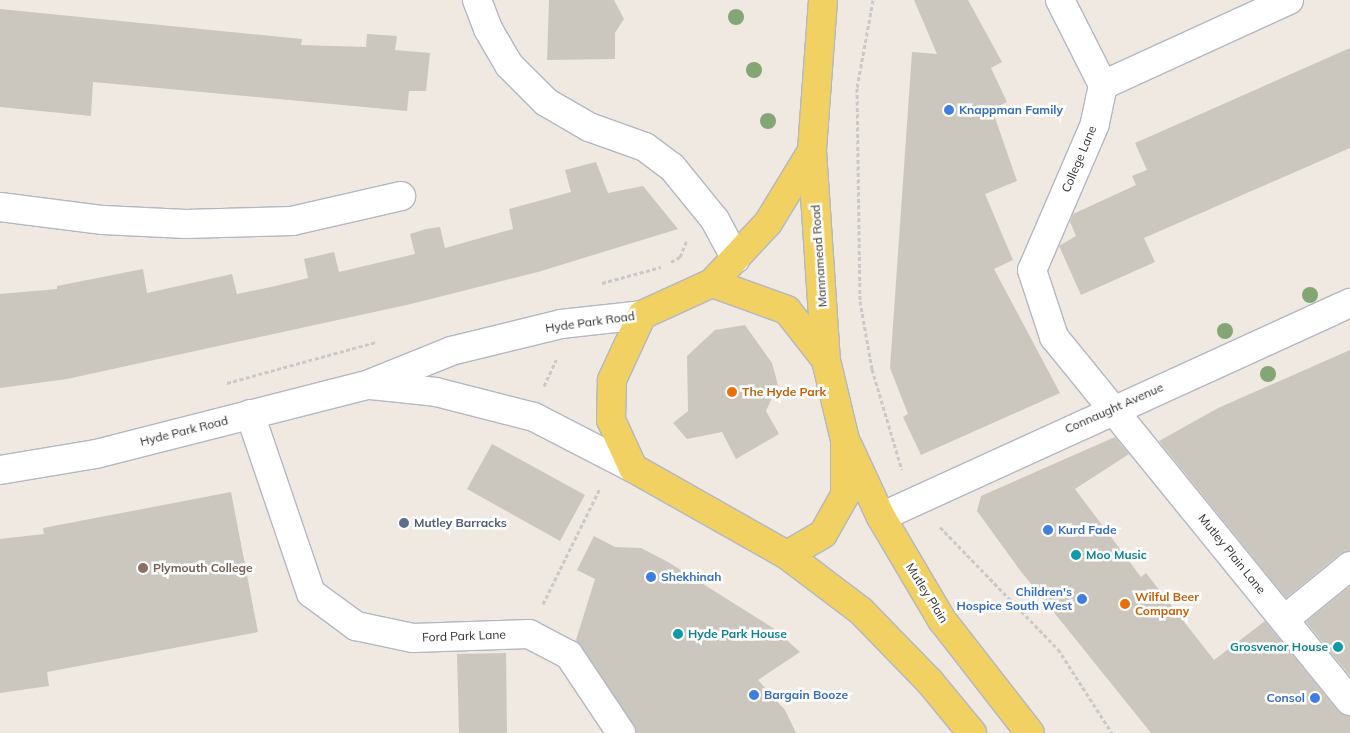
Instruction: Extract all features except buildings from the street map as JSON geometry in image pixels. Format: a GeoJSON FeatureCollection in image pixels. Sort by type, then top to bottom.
{"type":"FeatureCollection","features":[{"type":"Feature","properties":{"kind":"main road","name":"Mannamead Road"},"geometry":{"type":"LineString","coordinates":[[824,0],[812,151],[826,360],[845,440]]}},
{"type":"Feature","properties":{"kind":"main road","name":"Mannamead Road"},"geometry":{"type":"LineString","coordinates":[[712,283],[768,223],[812,151]]}},
{"type":"Feature","properties":{"kind":"main road"},"geometry":{"type":"LineString","coordinates":[[826,360],[787,310],[712,283],[642,315],[612,380],[611,420],[623,464],[787,555],[861,611],[934,685],[972,733]]}},
{"type":"Feature","properties":{"kind":"main road"},"geometry":{"type":"LineString","coordinates":[[787,555],[823,534],[844,496],[845,440]]}},
{"type":"Feature","properties":{"kind":"main road","name":"Mutley Plain"},"geometry":{"type":"LineString","coordinates":[[845,440],[881,517],[942,620],[1030,733]]}},
{"type":"Feature","properties":{"kind":"street"},"geometry":{"type":"LineString","coordinates":[[477,0],[488,29],[509,65],[540,96],[589,127],[645,147],[672,166],[716,220],[736,259]]}},
{"type":"Feature","properties":{"kind":"street"},"geometry":{"type":"LineString","coordinates":[[1060,0],[1103,85],[1289,0]]}},
{"type":"Feature","properties":{"kind":"street","name":"College Lane"},"geometry":{"type":"LineString","coordinates":[[1103,85],[1095,124],[1032,270],[1054,337],[1112,408]]}},
{"type":"Feature","properties":{"kind":"street"},"geometry":{"type":"LineString","coordinates":[[0,207],[103,220],[186,224],[292,221],[401,196]]}},
{"type":"Feature","properties":{"kind":"street","name":"Connaught Avenue"},"geometry":{"type":"LineString","coordinates":[[881,517],[920,496],[1112,408],[1350,303]]}},
{"type":"Feature","properties":{"kind":"street","name":"Hyde Park Road"},"geometry":{"type":"LineString","coordinates":[[0,470],[96,454],[367,385],[451,351],[561,324],[642,315]]}},
{"type":"Feature","properties":{"kind":"street","name":"Hyde Park Road"},"geometry":{"type":"LineString","coordinates":[[367,385],[436,392],[534,417],[623,464]]}},
{"type":"Feature","properties":{"kind":"street","name":"Mutley Plain Lane"},"geometry":{"type":"LineString","coordinates":[[1112,408],[1350,701]]}},
{"type":"Feature","properties":{"kind":"street","name":"Ford Park Lane"},"geometry":{"type":"LineString","coordinates":[[250,414],[311,593],[356,626],[413,638],[529,634],[569,655],[621,733]]}},
{"type":"Feature","properties":{"kind":"street"},"geometry":{"type":"LineString","coordinates":[[1285,619],[1350,566]]}},
{"type":"Feature","properties":{"kind":"path"},"geometry":{"type":"LineString","coordinates":[[873,0],[857,88],[860,301],[872,369],[898,464],[939,526],[1058,649],[1112,733]]}},
{"type":"Feature","properties":{"kind":"path"},"geometry":{"type":"LineString","coordinates":[[534,417],[558,355],[561,324]]}},
{"type":"Feature","properties":{"kind":"path"},"geometry":{"type":"LineString","coordinates":[[529,634],[623,464]]}},
{"type":"Feature","properties":{"kind":"place","name":"Knappman Family"},"geometry":{"type":"Point","coordinates":[949,110]}},
{"type":"Feature","properties":{"kind":"place","name":"The Hyde Park"},"geometry":{"type":"Point","coordinates":[732,392]}},
{"type":"Feature","properties":{"kind":"place","name":"Mutley Barracks"},"geometry":{"type":"Point","coordinates":[404,523]}},
{"type":"Feature","properties":{"kind":"place","name":"Kurd Fade"},"geometry":{"type":"Point","coordinates":[1048,530]}},
{"type":"Feature","properties":{"kind":"place","name":"Moo Music"},"geometry":{"type":"Point","coordinates":[1076,555]}},
{"type":"Feature","properties":{"kind":"place","name":"Plymouth College"},"geometry":{"type":"Point","coordinates":[143,568]}},
{"type":"Feature","properties":{"kind":"place","name":"Shekhinah"},"geometry":{"type":"Point","coordinates":[651,577]}},
{"type":"Feature","properties":{"kind":"place","name":"Children's Hospice South West"},"geometry":{"type":"Point","coordinates":[1082,599]}},
{"type":"Feature","properties":{"kind":"place","name":"Wilful Beer Company"},"geometry":{"type":"Point","coordinates":[1125,604]}},
{"type":"Feature","properties":{"kind":"place","name":"Hyde Park House"},"geometry":{"type":"Point","coordinates":[678,634]}},
{"type":"Feature","properties":{"kind":"place","name":"Grosvenor House"},"geometry":{"type":"Point","coordinates":[1338,647]}},
{"type":"Feature","properties":{"kind":"place","name":"Bargain Booze"},"geometry":{"type":"Point","coordinates":[754,695]}},
{"type":"Feature","properties":{"kind":"place","name":"Consol"},"geometry":{"type":"Point","coordinates":[1315,698]}}]}
